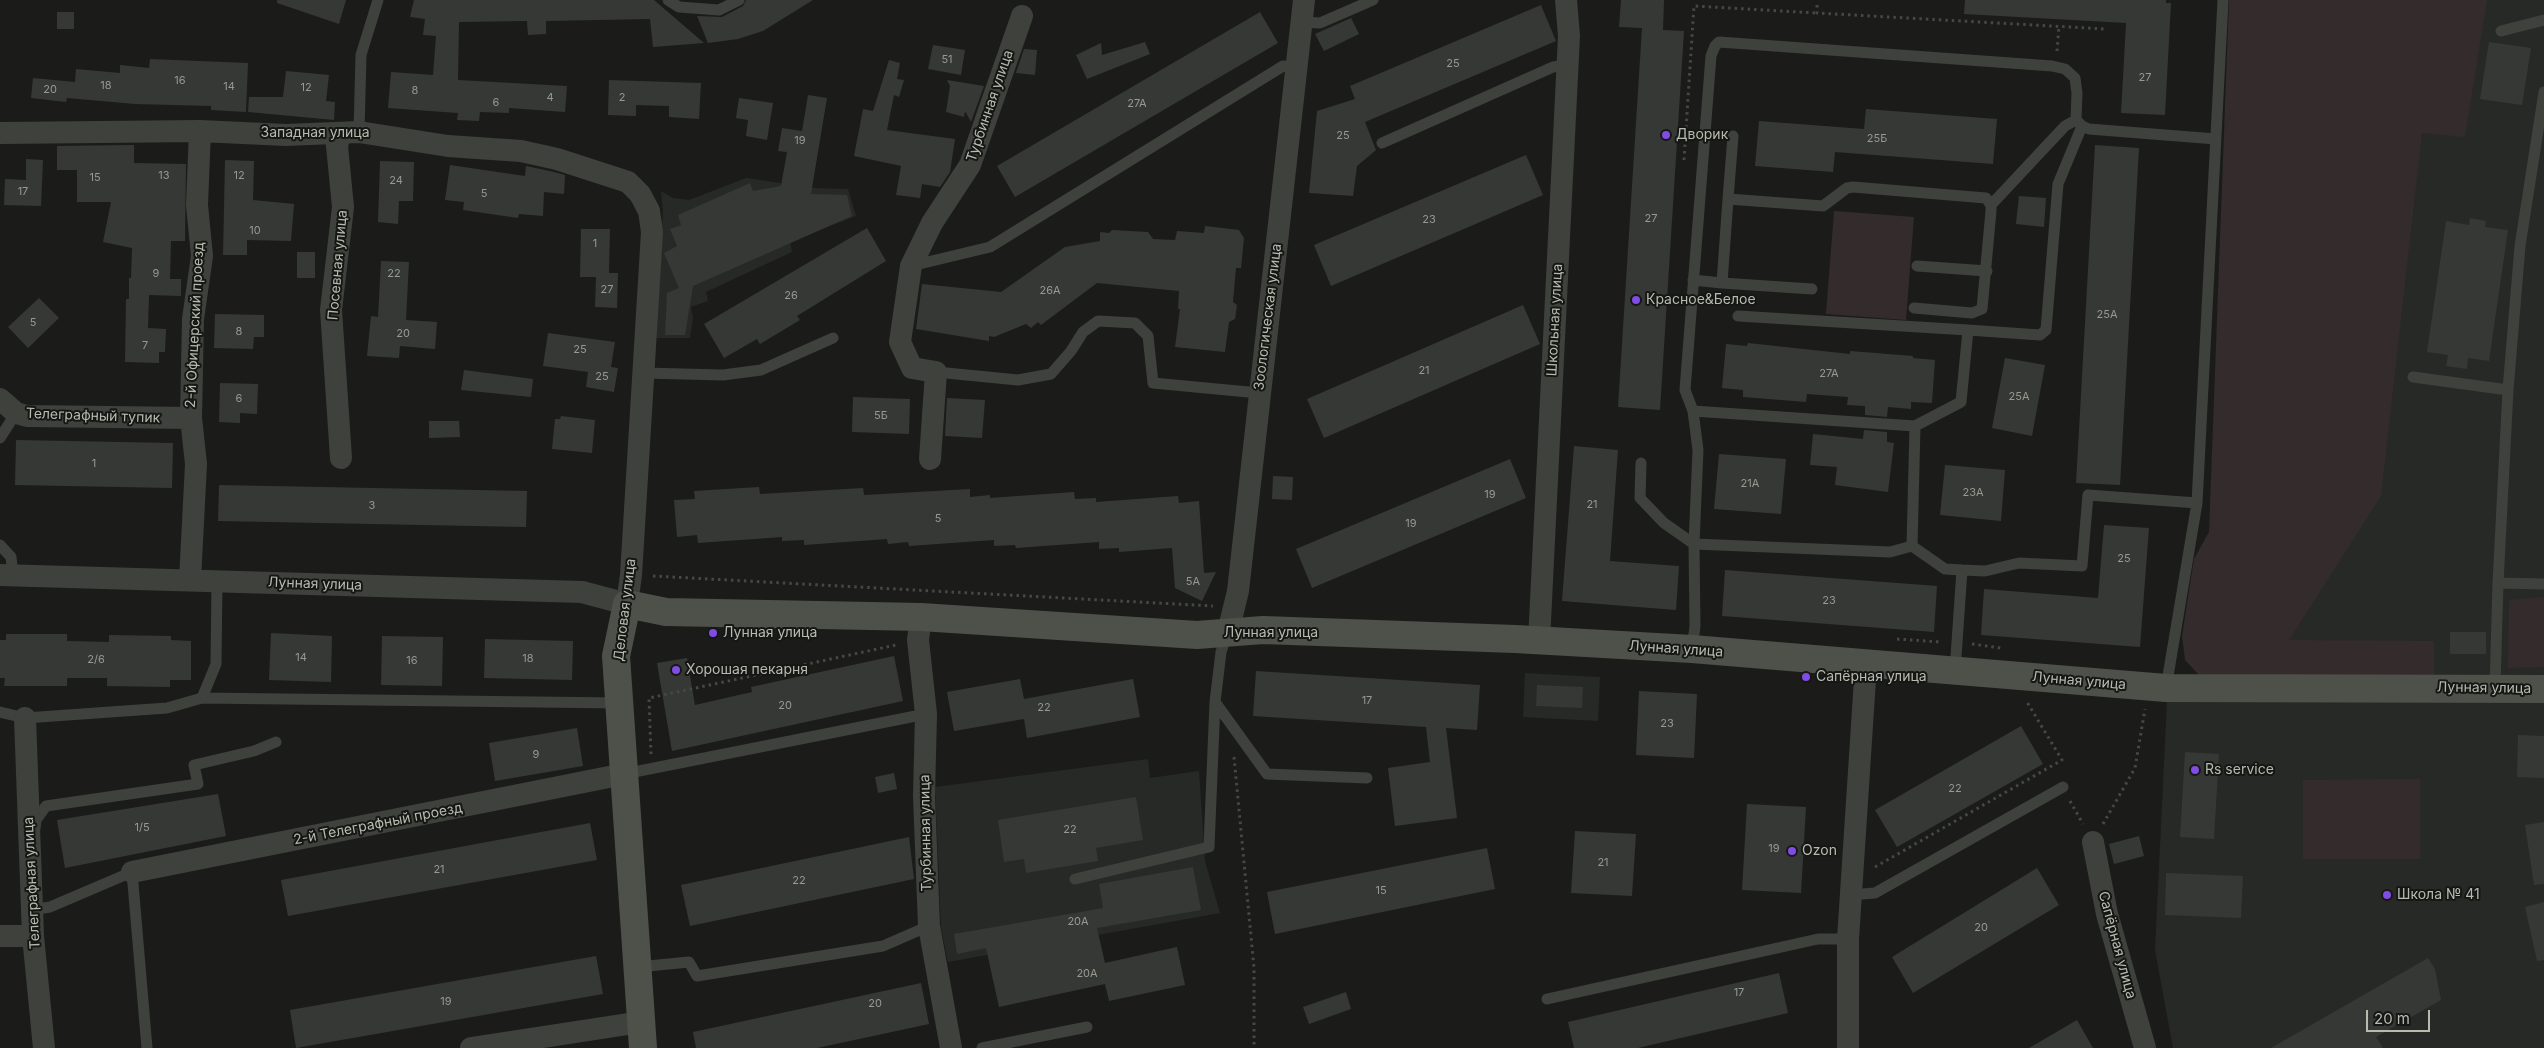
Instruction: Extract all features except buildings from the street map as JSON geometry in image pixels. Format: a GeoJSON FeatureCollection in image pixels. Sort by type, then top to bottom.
{"type":"FeatureCollection","features":[{"type":"Feature","properties":{"kind":"street","name":"Зоологическая улица"},"geometry":{"type":"LineString","coordinates":[[1231,620],[1238,592],[1259,393],[1298,68],[1304,0]]}},
{"type":"Feature","properties":{"kind":"street","name":"Школьная улица"},"geometry":{"type":"LineString","coordinates":[[1539,641],[1569,36],[1566,0]]}},
{"type":"Feature","properties":{"kind":"street","name":"Турбинная улица"},"geometry":{"type":"LineString","coordinates":[[936,372],[912,368],[900,342],[911,266],[932,222],[970,165],[1022,16]]}},
{"type":"Feature","properties":{"kind":"street","name":"Западная улица"},"geometry":{"type":"LineString","coordinates":[[0,133],[200,131],[286,135],[350,132],[448,146],[521,151],[628,182],[640,194],[649,211],[652,232]]}},
{"type":"Feature","properties":{"kind":"street","name":"2-й Офицерский проезд"},"geometry":{"type":"LineString","coordinates":[[190,580],[196,464],[191,418],[193,319],[202,256],[197,206],[200,131]]}},
{"type":"Feature","properties":{"kind":"street","name":"Посевная улица"},"geometry":{"type":"LineString","coordinates":[[340,458],[331,310],[343,207],[337,146],[350,132]]}},
{"type":"Feature","properties":{"kind":"street","name":"Деловая улица"},"geometry":{"type":"LineString","coordinates":[[642,1035],[616,656],[631,575],[652,232]]}},
{"type":"Feature","properties":{"kind":"street"},"geometry":{"type":"LineString","coordinates":[[930,459],[936,372]]}},
{"type":"Feature","properties":{"kind":"street","name":"Телеграфный тупик"},"geometry":{"type":"LineString","coordinates":[[8,406],[27,416],[191,418]]}},
{"type":"Feature","properties":{"kind":"street","name":"Лунная улица"},"geometry":{"type":"LineString","coordinates":[[6,576],[582,592],[666,612],[920,629],[1197,635],[1231,620],[1263,630],[1692,649],[2166,688],[2495,687],[2544,689]]}},
{"type":"Feature","properties":{"kind":"street","name":"Турбинная улица"},"geometry":{"type":"LineString","coordinates":[[920,629],[926,714],[924,796],[929,926],[951,1048]]}},
{"type":"Feature","properties":{"kind":"street"},"geometry":{"type":"LineString","coordinates":[[1848,1048],[1848,939],[1866,664]]}},
{"type":"Feature","properties":{"kind":"street","name":"Телеграфная улица"},"geometry":{"type":"LineString","coordinates":[[25,718],[33,936],[44,1048]]}},
{"type":"Feature","properties":{"kind":"street","name":"2-й Телеграфный проезд"},"geometry":{"type":"LineString","coordinates":[[132,872],[624,774]]}},
{"type":"Feature","properties":{"kind":"street","name":"Сапёрная улица"},"geometry":{"type":"LineString","coordinates":[[2093,842],[2107,914],[2145,1048]]}},
{"type":"Feature","properties":{"kind":"street"},"geometry":{"type":"LineString","coordinates":[[0,936],[33,936]]}},
{"type":"Feature","properties":{"kind":"street"},"geometry":{"type":"LineString","coordinates":[[471,1048],[642,1035]]}},
{"type":"Feature","properties":{"kind":"lane"},"geometry":{"type":"LineString","coordinates":[[350,132],[361,55],[378,0]]}},
{"type":"Feature","properties":{"kind":"lane"},"geometry":{"type":"LineString","coordinates":[[668,0],[679,7],[719,10],[739,0]]}},
{"type":"Feature","properties":{"kind":"lane"},"geometry":{"type":"LineString","coordinates":[[1303,22],[1320,23],[1373,0]]}},
{"type":"Feature","properties":{"kind":"lane"},"geometry":{"type":"LineString","coordinates":[[2166,688],[2197,503],[2223,0]]}},
{"type":"Feature","properties":{"kind":"lane"},"geometry":{"type":"LineString","coordinates":[[2501,31],[2544,20]]}},
{"type":"Feature","properties":{"kind":"lane"},"geometry":{"type":"LineString","coordinates":[[1692,649],[1695,626],[1694,544],[1698,450],[1692,411],[1685,390],[1711,56],[1714,46],[1719,42],[2056,67],[2065,69],[2075,78],[2079,123],[2058,184],[2046,330],[2040,335],[1738,316]]}},
{"type":"Feature","properties":{"kind":"lane"},"geometry":{"type":"LineString","coordinates":[[1382,143],[1553,67],[1567,65]]}},
{"type":"Feature","properties":{"kind":"lane"},"geometry":{"type":"LineString","coordinates":[[911,266],[990,247],[1283,66],[1298,68]]}},
{"type":"Feature","properties":{"kind":"lane"},"geometry":{"type":"LineString","coordinates":[[2495,687],[2498,583],[2508,390],[2520,246],[2544,92]]}},
{"type":"Feature","properties":{"kind":"lane"},"geometry":{"type":"LineString","coordinates":[[1914,308],[1978,312],[1984,303],[1991,205],[2065,126],[2079,123],[2089,129],[2216,138]]}},
{"type":"Feature","properties":{"kind":"lane"},"geometry":{"type":"LineString","coordinates":[[1722,283],[1733,136]]}},
{"type":"Feature","properties":{"kind":"lane"},"geometry":{"type":"LineString","coordinates":[[1728,200],[1823,206],[1847,188],[1853,187],[1980,197],[1989,201],[1991,205]]}},
{"type":"Feature","properties":{"kind":"lane"},"geometry":{"type":"LineString","coordinates":[[1917,266],[1987,271]]}},
{"type":"Feature","properties":{"kind":"lane"},"geometry":{"type":"LineString","coordinates":[[1693,280],[1812,290]]}},
{"type":"Feature","properties":{"kind":"lane"},"geometry":{"type":"LineString","coordinates":[[936,372],[1018,380],[1051,374],[1071,351],[1083,332],[1098,321],[1135,323],[1148,336],[1153,383],[1259,393]]}},
{"type":"Feature","properties":{"kind":"lane"},"geometry":{"type":"LineString","coordinates":[[1692,411],[1915,426],[1961,402],[1968,330]]}},
{"type":"Feature","properties":{"kind":"lane"},"geometry":{"type":"LineString","coordinates":[[643,373],[723,375],[760,370],[833,338]]}},
{"type":"Feature","properties":{"kind":"lane"},"geometry":{"type":"LineString","coordinates":[[2413,377],[2508,390]]}},
{"type":"Feature","properties":{"kind":"lane"},"geometry":{"type":"LineString","coordinates":[[0,438],[8,406]]}},
{"type":"Feature","properties":{"kind":"lane"},"geometry":{"type":"LineString","coordinates":[[1912,546],[1915,426]]}},
{"type":"Feature","properties":{"kind":"lane"},"geometry":{"type":"LineString","coordinates":[[1642,463],[1640,498],[1664,523],[1694,544],[1890,552],[1912,546]]}},
{"type":"Feature","properties":{"kind":"lane"},"geometry":{"type":"LineString","coordinates":[[1912,546],[1945,569],[1985,571],[2019,563],[2082,566],[2088,495],[2197,503]]}},
{"type":"Feature","properties":{"kind":"lane"},"geometry":{"type":"LineString","coordinates":[[0,545],[11,557],[6,576]]}},
{"type":"Feature","properties":{"kind":"lane"},"geometry":{"type":"LineString","coordinates":[[1954,671],[1962,570]]}},
{"type":"Feature","properties":{"kind":"lane"},"geometry":{"type":"LineString","coordinates":[[202,698],[216,664],[218,582]]}},
{"type":"Feature","properties":{"kind":"lane"},"geometry":{"type":"LineString","coordinates":[[2498,583],[2544,584]]}},
{"type":"Feature","properties":{"kind":"lane"},"geometry":{"type":"LineString","coordinates":[[1075,879],[1209,847],[1215,702],[1221,652],[1231,620]]}},
{"type":"Feature","properties":{"kind":"lane"},"geometry":{"type":"LineString","coordinates":[[0,712],[25,718],[167,708],[202,698],[620,702]]}},
{"type":"Feature","properties":{"kind":"lane"},"geometry":{"type":"LineString","coordinates":[[1215,702],[1267,774],[1367,778]]}},
{"type":"Feature","properties":{"kind":"lane"},"geometry":{"type":"LineString","coordinates":[[624,774],[926,714]]}},
{"type":"Feature","properties":{"kind":"lane"},"geometry":{"type":"LineString","coordinates":[[31,870],[36,820],[46,806],[198,784],[194,765],[254,751],[276,742]]}},
{"type":"Feature","properties":{"kind":"lane"},"geometry":{"type":"LineString","coordinates":[[1851,885],[1875,894],[2063,787]]}},
{"type":"Feature","properties":{"kind":"lane"},"geometry":{"type":"LineString","coordinates":[[32,910],[50,907],[132,872],[147,1048]]}},
{"type":"Feature","properties":{"kind":"lane"},"geometry":{"type":"LineString","coordinates":[[638,967],[689,962],[697,976],[883,946],[929,926]]}},
{"type":"Feature","properties":{"kind":"lane"},"geometry":{"type":"LineString","coordinates":[[1547,999],[1818,939],[1848,939]]}},
{"type":"Feature","properties":{"kind":"lane"},"geometry":{"type":"LineString","coordinates":[[982,1048],[1087,1027]]}},
{"type":"Feature","properties":{"kind":"path"},"geometry":{"type":"LineString","coordinates":[[1817,5],[1816,13],[2105,29]]}},
{"type":"Feature","properties":{"kind":"path"},"geometry":{"type":"LineString","coordinates":[[2056,67],[2059,26]]}},
{"type":"Feature","properties":{"kind":"path"},"geometry":{"type":"LineString","coordinates":[[631,575],[1231,620]]}},
{"type":"Feature","properties":{"kind":"path"},"geometry":{"type":"LineString","coordinates":[[652,769],[649,698],[920,629]]}},
{"type":"Feature","properties":{"kind":"path"},"geometry":{"type":"LineString","coordinates":[[1889,639],[1957,643],[2008,649]]}},
{"type":"Feature","properties":{"kind":"path"},"geometry":{"type":"LineString","coordinates":[[1851,885],[1861,875],[2062,760],[2024,696]]}},
{"type":"Feature","properties":{"kind":"path"},"geometry":{"type":"LineString","coordinates":[[2093,842],[2135,768],[2145,708]]}},
{"type":"Feature","properties":{"kind":"path"},"geometry":{"type":"LineString","coordinates":[[1230,724],[1254,968],[1254,1048]]}},
{"type":"Feature","properties":{"kind":"path"},"geometry":{"type":"LineString","coordinates":[[2063,787],[2093,842]]}},
{"type":"Feature","properties":{"kind":"shaded area"},"geometry":{"type":"Polygon","coordinates":[[[2229,0],[2487,0],[2465,137],[2422,133],[2381,496],[2289,640],[2434,641],[2434,679],[2199,675],[2185,660],[2182,636],[2194,559],[2209,532],[2229,0]]]}},
{"type":"Feature","properties":{"kind":"shaded area"},"geometry":{"type":"Polygon","coordinates":[[[2284,0],[2544,0],[2544,682],[2259,676],[2284,0]]]}},
{"type":"Feature","properties":{"kind":"shaded area"},"geometry":{"type":"Polygon","coordinates":[[[746,178],[814,188],[848,189],[856,216],[790,241],[792,252],[706,292],[708,301],[691,307],[693,318],[690,338],[655,338],[663,211],[661,191],[673,198],[689,200],[746,178]]]}},
{"type":"Feature","properties":{"kind":"shaded area"},"geometry":{"type":"Polygon","coordinates":[[[1834,211],[1914,217],[1906,320],[1826,314],[1834,211]]]}},
{"type":"Feature","properties":{"kind":"shaded area"},"geometry":{"type":"Polygon","coordinates":[[[2544,597],[2544,667],[2508,668],[2509,600],[2544,597]]]}},
{"type":"Feature","properties":{"kind":"shaded area"},"geometry":{"type":"Polygon","coordinates":[[[1525,673],[1600,677],[1598,721],[1523,717],[1525,673]]]}},
{"type":"Feature","properties":{"kind":"shaded area","name":"Школа № 41"},"geometry":{"type":"Polygon","coordinates":[[[2544,700],[2544,1048],[2173,1048],[2155,950],[2167,701],[2544,700]]]}},
{"type":"Feature","properties":{"kind":"shaded area"},"geometry":{"type":"Polygon","coordinates":[[[1148,759],[1150,778],[1199,771],[1205,861],[1220,913],[948,962],[941,928],[935,787],[1148,759]]]}},
{"type":"Feature","properties":{"kind":"shaded area"},"geometry":{"type":"Polygon","coordinates":[[[2420,779],[2420,859],[2303,859],[2303,780],[2420,779]]]}},
{"type":"Feature","properties":{"kind":"place","name":"Дворик"},"geometry":{"type":"Point","coordinates":[1666,135]}},
{"type":"Feature","properties":{"kind":"place","name":"Красное&Белое"},"geometry":{"type":"Point","coordinates":[1636,300]}},
{"type":"Feature","properties":{"kind":"place","name":"Лунная улица"},"geometry":{"type":"Point","coordinates":[713,633]}},
{"type":"Feature","properties":{"kind":"place","name":"Хорошая пекарня"},"geometry":{"type":"Point","coordinates":[676,670]}},
{"type":"Feature","properties":{"kind":"place","name":"Сапёрная улица"},"geometry":{"type":"Point","coordinates":[1806,677]}},
{"type":"Feature","properties":{"kind":"place","name":"Rs service"},"geometry":{"type":"Point","coordinates":[2195,770]}},
{"type":"Feature","properties":{"kind":"place","name":"Ozon"},"geometry":{"type":"Point","coordinates":[1792,851]}},
{"type":"Feature","properties":{"kind":"place","name":"Школа № 41"},"geometry":{"type":"Point","coordinates":[2387,895]}}]}
